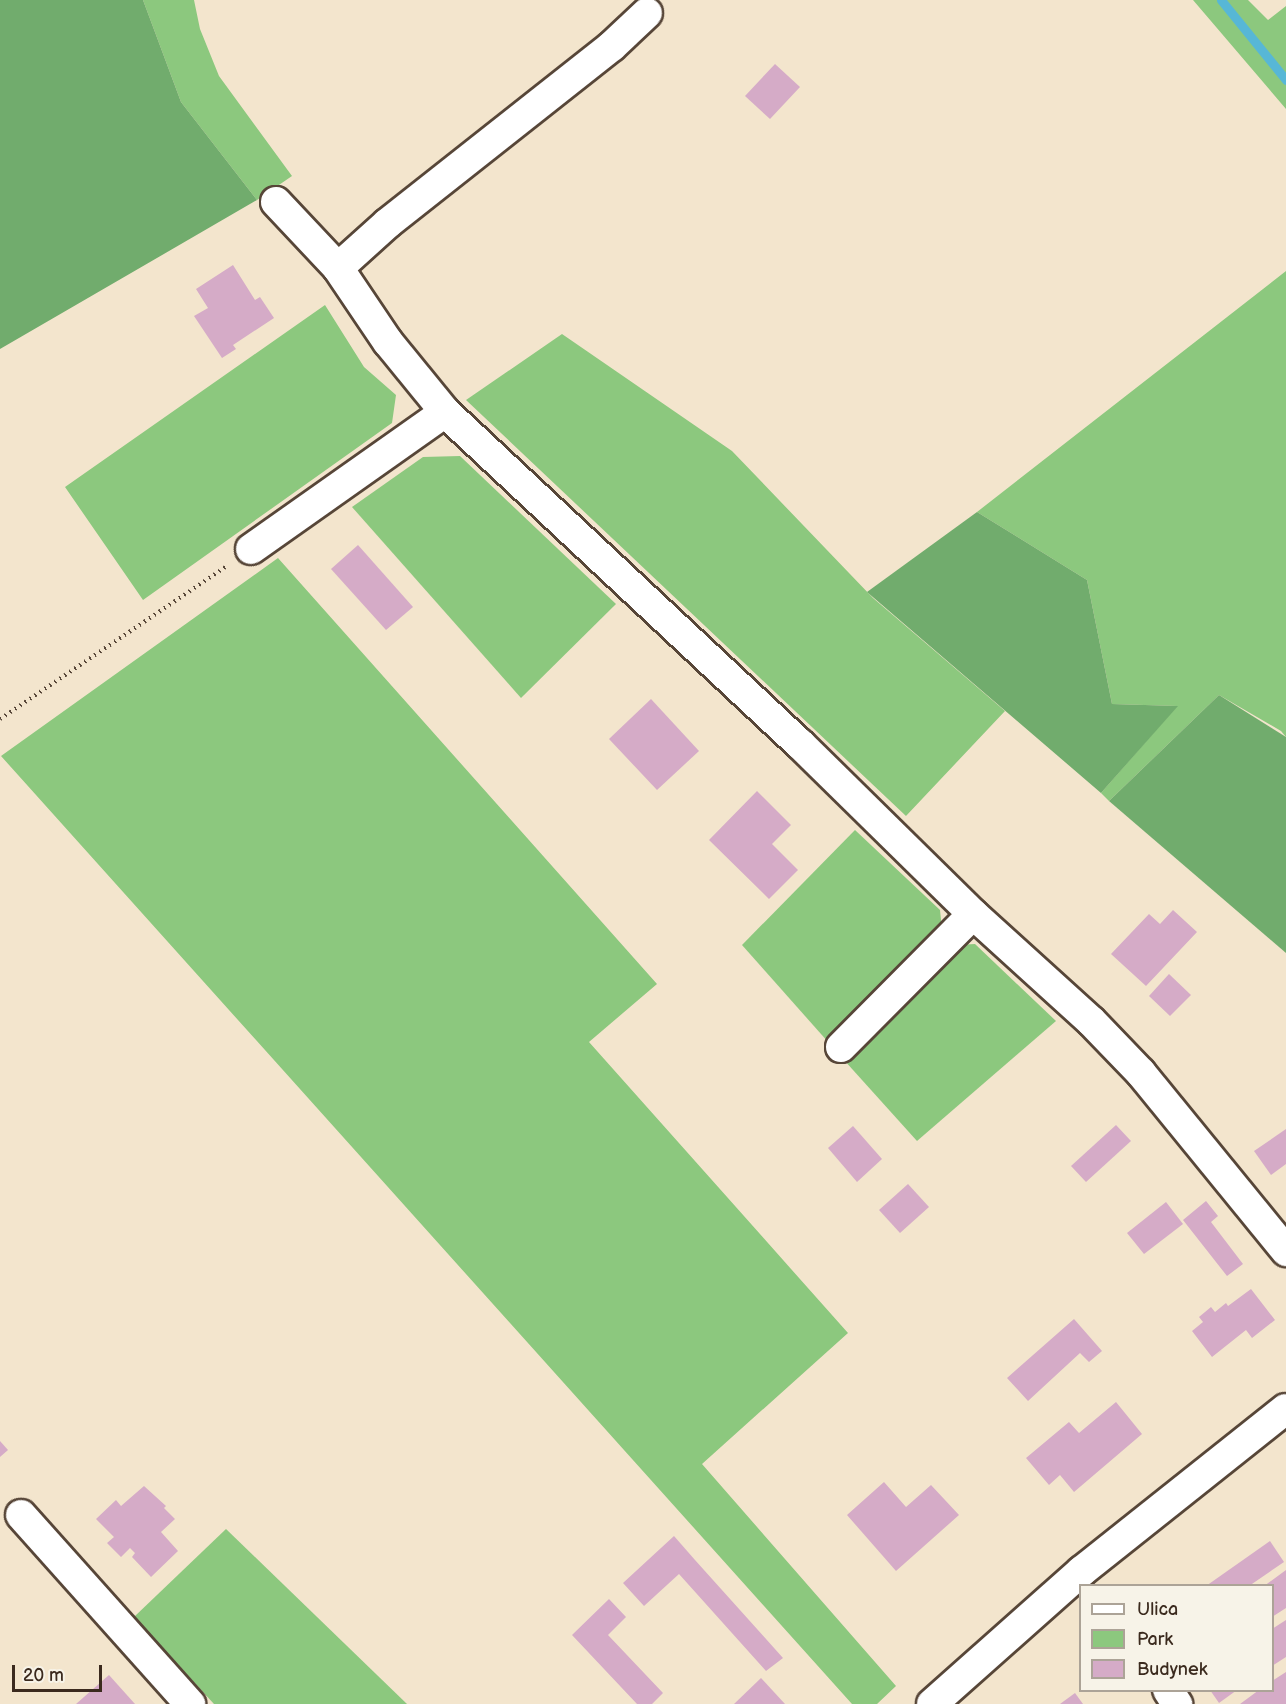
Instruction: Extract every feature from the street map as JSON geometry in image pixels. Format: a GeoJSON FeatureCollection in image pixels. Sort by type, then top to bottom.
{"type":"FeatureCollection","features":[{"type":"Feature","properties":{"kind":"street"},"geometry":{"type":"LineString","coordinates":[[338,268],[388,223],[612,46],[647,13]]}},
{"type":"Feature","properties":{"kind":"street"},"geometry":{"type":"LineString","coordinates":[[276,202],[338,268],[388,342],[445,412],[800,744],[973,915],[1141,1072],[1286,1251]]}},
{"type":"Feature","properties":{"kind":"street"},"geometry":{"type":"LineString","coordinates":[[251,549],[445,412]]}},
{"type":"Feature","properties":{"kind":"street"},"geometry":{"type":"LineString","coordinates":[[841,1047],[973,915]]}},
{"type":"Feature","properties":{"kind":"street"},"geometry":{"type":"LineString","coordinates":[[1088,1578],[1286,1409]]}},
{"type":"Feature","properties":{"kind":"street"},"geometry":{"type":"LineString","coordinates":[[21,1515],[190,1704]]}},
{"type":"Feature","properties":{"kind":"street"},"geometry":{"type":"LineString","coordinates":[[932,1704],[1079,1585]]}},
{"type":"Feature","properties":{"kind":"path"},"geometry":{"type":"LineString","coordinates":[[0,719],[251,549]]}},
{"type":"Feature","properties":{"kind":"green space"},"geometry":{"type":"Polygon","coordinates":[[[0,0],[143,0],[181,102],[257,200],[0,349],[0,0]]]}},
{"type":"Feature","properties":{"kind":"green space"},"geometry":{"type":"Polygon","coordinates":[[[143,0],[194,0],[200,29],[219,76],[292,176],[257,200],[181,102],[143,0]]]}},
{"type":"Feature","properties":{"kind":"green space"},"geometry":{"type":"Polygon","coordinates":[[[1193,0],[1248,0],[1268,20],[1286,6],[1286,109],[1193,0]]]}},
{"type":"Feature","properties":{"kind":"green space"},"geometry":{"type":"Polygon","coordinates":[[[1286,271],[1286,737],[1281,731],[1219,695],[1109,801],[1101,793],[1177,706],[1112,704],[1087,580],[977,512],[1286,271]]]}},
{"type":"Feature","properties":{"kind":"green space"},"geometry":{"type":"Polygon","coordinates":[[[325,305],[364,367],[396,395],[392,423],[143,600],[65,487],[325,305]]]}},
{"type":"Feature","properties":{"kind":"green space"},"geometry":{"type":"Polygon","coordinates":[[[562,334],[732,451],[873,598],[1005,711],[906,816],[466,400],[562,334]]]}},
{"type":"Feature","properties":{"kind":"green space"},"geometry":{"type":"Polygon","coordinates":[[[460,456],[616,604],[521,698],[352,507],[423,457],[460,456]]]}},
{"type":"Feature","properties":{"kind":"green space"},"geometry":{"type":"Polygon","coordinates":[[[977,512],[1087,580],[1112,704],[1178,706],[1101,793],[867,592],[977,512]]]}},
{"type":"Feature","properties":{"kind":"green space"},"geometry":{"type":"Polygon","coordinates":[[[278,558],[657,984],[589,1042],[848,1333],[702,1464],[896,1686],[877,1704],[852,1704],[1,756],[278,558]]]}},
{"type":"Feature","properties":{"kind":"green space"},"geometry":{"type":"Polygon","coordinates":[[[1219,695],[1286,737],[1286,953],[1109,801],[1219,695]]]}},
{"type":"Feature","properties":{"kind":"green space"},"geometry":{"type":"Polygon","coordinates":[[[855,830],[940,910],[942,930],[829,1043],[742,945],[855,830]]]}},
{"type":"Feature","properties":{"kind":"green space"},"geometry":{"type":"Polygon","coordinates":[[[975,944],[1056,1021],[917,1141],[844,1060],[957,945],[975,944]]]}},
{"type":"Feature","properties":{"kind":"green space"},"geometry":{"type":"Polygon","coordinates":[[[226,1529],[407,1704],[214,1704],[134,1617],[226,1529]]]}},
{"type":"Feature","properties":{"kind":"building"},"geometry":{"type":"Polygon","coordinates":[[[775,64],[800,87],[770,119],[745,96],[775,64]]]}},
{"type":"Feature","properties":{"kind":"building"},"geometry":{"type":"Polygon","coordinates":[[[233,265],[255,300],[260,297],[274,318],[233,345],[236,349],[222,358],[194,316],[208,308],[196,289],[233,265]]]}},
{"type":"Feature","properties":{"kind":"building"},"geometry":{"type":"Polygon","coordinates":[[[358,545],[413,607],[386,630],[331,569],[358,545]]]}},
{"type":"Feature","properties":{"kind":"building"},"geometry":{"type":"Polygon","coordinates":[[[651,699],[699,751],[657,790],[609,739],[651,699]]]}},
{"type":"Feature","properties":{"kind":"building"},"geometry":{"type":"Polygon","coordinates":[[[757,791],[791,825],[772,844],[798,870],[769,899],[709,840],[757,791]]]}},
{"type":"Feature","properties":{"kind":"building"},"geometry":{"type":"Polygon","coordinates":[[[1173,910],[1197,932],[1146,986],[1111,954],[1149,914],[1160,924],[1173,910]]]}},
{"type":"Feature","properties":{"kind":"building"},"geometry":{"type":"Polygon","coordinates":[[[1169,974],[1191,995],[1170,1016],[1149,996],[1169,974]]]}},
{"type":"Feature","properties":{"kind":"building"},"geometry":{"type":"Polygon","coordinates":[[[1116,1125],[1131,1141],[1086,1182],[1071,1166],[1116,1125]]]}},
{"type":"Feature","properties":{"kind":"building"},"geometry":{"type":"Polygon","coordinates":[[[853,1126],[882,1159],[857,1182],[828,1148],[853,1126]]]}},
{"type":"Feature","properties":{"kind":"building"},"geometry":{"type":"Polygon","coordinates":[[[1286,1129],[1286,1164],[1271,1175],[1254,1151],[1286,1129]]]}},
{"type":"Feature","properties":{"kind":"building"},"geometry":{"type":"Polygon","coordinates":[[[908,1184],[929,1207],[900,1233],[879,1210],[908,1184]]]}},
{"type":"Feature","properties":{"kind":"building"},"geometry":{"type":"Polygon","coordinates":[[[1206,1201],[1218,1216],[1211,1222],[1243,1264],[1227,1276],[1183,1220],[1206,1201]]]}},
{"type":"Feature","properties":{"kind":"building"},"geometry":{"type":"Polygon","coordinates":[[[1166,1202],[1183,1224],[1144,1254],[1127,1233],[1166,1202]]]}},
{"type":"Feature","properties":{"kind":"building"},"geometry":{"type":"Polygon","coordinates":[[[1251,1289],[1275,1320],[1252,1338],[1246,1330],[1212,1357],[1192,1331],[1203,1322],[1199,1317],[1211,1307],[1215,1312],[1226,1303],[1228,1306],[1251,1289]]]}},
{"type":"Feature","properties":{"kind":"building"},"geometry":{"type":"Polygon","coordinates":[[[1074,1319],[1102,1351],[1089,1362],[1080,1353],[1028,1401],[1007,1378],[1074,1319]]]}},
{"type":"Feature","properties":{"kind":"building"},"geometry":{"type":"Polygon","coordinates":[[[1116,1402],[1142,1434],[1074,1492],[1060,1475],[1049,1485],[1026,1458],[1069,1422],[1079,1433],[1116,1402]]]}},
{"type":"Feature","properties":{"kind":"building"},"geometry":{"type":"Polygon","coordinates":[[[0,1441],[8,1450],[0,1457],[0,1441]]]}},
{"type":"Feature","properties":{"kind":"building"},"geometry":{"type":"Polygon","coordinates":[[[884,1482],[906,1507],[931,1485],[959,1515],[896,1571],[847,1515],[884,1482]]]}},
{"type":"Feature","properties":{"kind":"building"},"geometry":{"type":"Polygon","coordinates":[[[144,1486],[166,1506],[164,1508],[175,1519],[161,1532],[178,1551],[151,1577],[132,1557],[135,1553],[130,1548],[121,1557],[107,1543],[114,1537],[96,1519],[116,1500],[121,1506],[144,1486]]]}},
{"type":"Feature","properties":{"kind":"building"},"geometry":{"type":"Polygon","coordinates":[[[674,1536],[783,1658],[766,1671],[679,1574],[644,1606],[623,1583],[674,1536]]]}},
{"type":"Feature","properties":{"kind":"building"},"geometry":{"type":"Polygon","coordinates":[[[1270,1541],[1284,1562],[1252,1584],[1209,1584],[1270,1541]]]}},
{"type":"Feature","properties":{"kind":"building"},"geometry":{"type":"Polygon","coordinates":[[[1286,1570],[1286,1608],[1274,1616],[1274,1584],[1267,1584],[1286,1570]]]}},
{"type":"Feature","properties":{"kind":"building"},"geometry":{"type":"Polygon","coordinates":[[[609,1599],[626,1617],[608,1635],[663,1693],[652,1704],[637,1704],[572,1635],[609,1599]]]}},
{"type":"Feature","properties":{"kind":"building"},"geometry":{"type":"Polygon","coordinates":[[[1286,1620],[1286,1657],[1274,1665],[1274,1628],[1286,1620]]]}},
{"type":"Feature","properties":{"kind":"building"},"geometry":{"type":"Polygon","coordinates":[[[1286,1672],[1286,1704],[1240,1704],[1256,1692],[1274,1692],[1274,1680],[1286,1672]]]}},
{"type":"Feature","properties":{"kind":"building"},"geometry":{"type":"Polygon","coordinates":[[[109,1675],[135,1704],[76,1704],[109,1675]]]}},
{"type":"Feature","properties":{"kind":"building"},"geometry":{"type":"Polygon","coordinates":[[[761,1678],[785,1704],[734,1704],[761,1678]]]}},
{"type":"Feature","properties":{"kind":"building"},"geometry":{"type":"Polygon","coordinates":[[[1211,1692],[1234,1692],[1219,1703],[1211,1692]]]}},
{"type":"Feature","properties":{"kind":"building"},"geometry":{"type":"Polygon","coordinates":[[[1075,1693],[1083,1704],[1060,1704],[1075,1693]]]}},
{"type":"Feature","properties":{"kind":"waterway"},"geometry":{"type":"LineString","coordinates":[[1221,0],[1286,80]]}}]}
